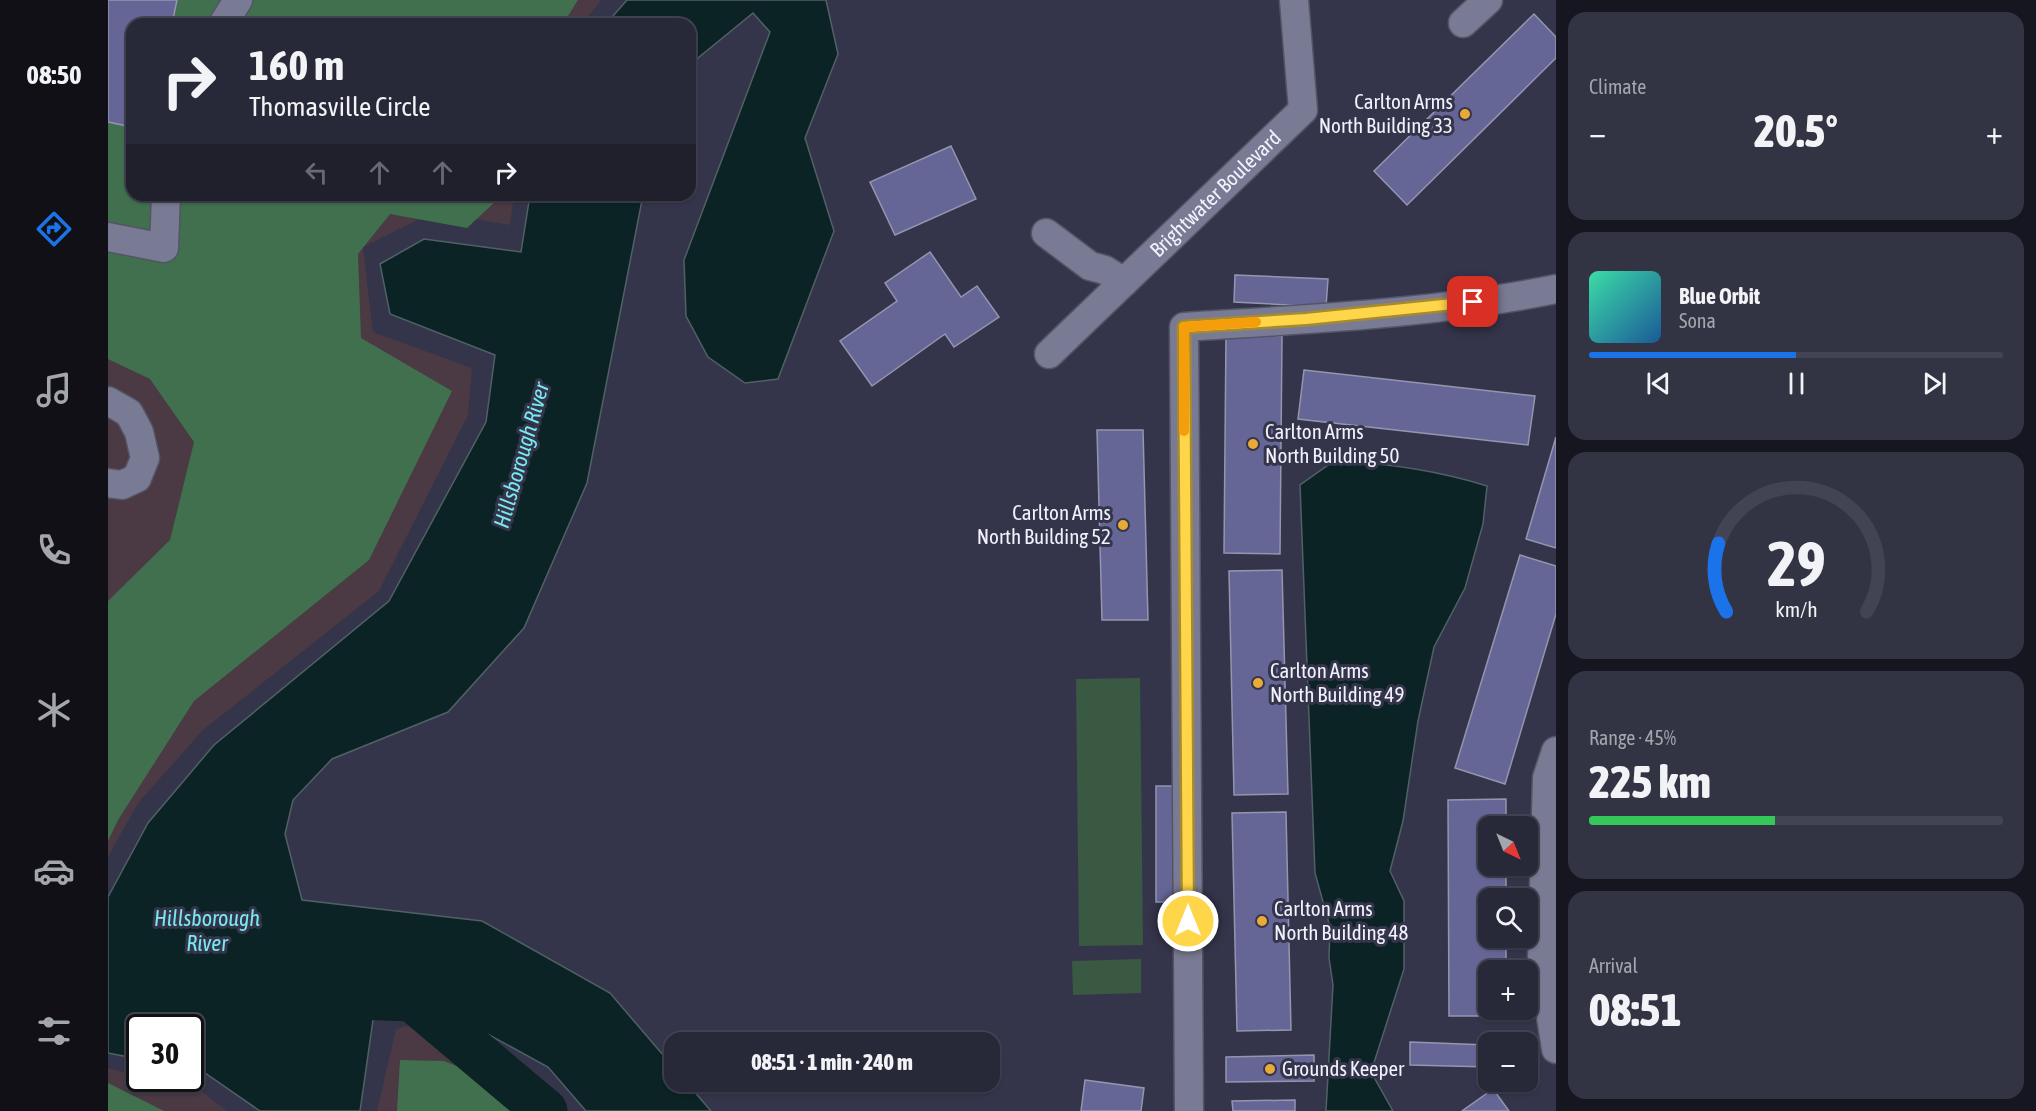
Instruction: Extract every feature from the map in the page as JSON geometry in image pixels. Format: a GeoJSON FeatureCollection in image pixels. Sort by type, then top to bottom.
{"type":"FeatureCollection","features":[{"type":"Feature","properties":{"kind":"street"},"geometry":{"type":"LineString","coordinates":[[227,18],[238,0]]}},
{"type":"Feature","properties":{"kind":"street","name":"Brightwater Boulevard"},"geometry":{"type":"LineString","coordinates":[[1049,354],[1303,110],[1294,0]]}},
{"type":"Feature","properties":{"kind":"street"},"geometry":{"type":"LineString","coordinates":[[1463,23],[1488,0]]}},
{"type":"Feature","properties":{"kind":"street"},"geometry":{"type":"LineString","coordinates":[[108,237],[164,248],[165,201]]}},
{"type":"Feature","properties":{"kind":"street"},"geometry":{"type":"LineString","coordinates":[[1046,233],[1090,266],[1105,270],[1124,282]]}},
{"type":"Feature","properties":{"kind":"street"},"geometry":{"type":"LineString","coordinates":[[1189,1111],[1184,327],[1397,310],[1517,297],[1556,290]]}},
{"type":"Feature","properties":{"kind":"street"},"geometry":{"type":"LineString","coordinates":[[108,401],[129,413],[140,432],[145,458],[137,478],[122,485],[108,483]]}},
{"type":"Feature","properties":{"kind":"street"},"geometry":{"type":"LineString","coordinates":[[1556,751],[1547,778],[1542,959],[1556,1048]]}},
{"type":"Feature","properties":{"kind":"shaded area"},"geometry":{"type":"Polygon","coordinates":[[[108,0],[601,0],[588,18],[126,18],[126,201],[513,201],[510,225],[433,212],[363,247],[373,332],[472,368],[468,415],[379,591],[203,730],[138,803],[108,857],[108,0]]]}},
{"type":"Feature","properties":{"kind":"shaded area"},"geometry":{"type":"Polygon","coordinates":[[[420,1023],[514,1063],[559,1111],[377,1111],[396,1029],[420,1023]]]}},
{"type":"Feature","properties":{"kind":"shaded area"},"geometry":{"type":"Polygon","coordinates":[[[108,1068],[126,1073],[126,1092],[202,1092],[227,1111],[108,1111],[108,1068]]]}},
{"type":"Feature","properties":{"kind":"green space"},"geometry":{"type":"Polygon","coordinates":[[[108,0],[578,0],[567,18],[126,18],[126,201],[496,201],[467,228],[390,214],[358,254],[361,338],[452,391],[369,560],[194,701],[118,820],[108,841],[108,601],[170,540],[194,442],[150,379],[108,359],[108,0]]]}},
{"type":"Feature","properties":{"kind":"green space"},"geometry":{"type":"Polygon","coordinates":[[[1140,678],[1143,945],[1079,946],[1076,679],[1140,678]]]}},
{"type":"Feature","properties":{"kind":"green space"},"geometry":{"type":"Polygon","coordinates":[[[1141,959],[1141,993],[1073,995],[1072,961],[1141,959]]]}},
{"type":"Feature","properties":{"kind":"green space"},"geometry":{"type":"Polygon","coordinates":[[[400,1060],[444,1061],[504,1085],[533,1111],[397,1111],[400,1060]]]}},
{"type":"Feature","properties":{"kind":"green space"},"geometry":{"type":"Polygon","coordinates":[[[108,1083],[164,1111],[108,1111],[108,1083]]]}},
{"type":"Feature","properties":{"kind":"water"},"geometry":{"type":"Polygon","coordinates":[[[627,0],[826,0],[838,54],[805,138],[834,231],[778,379],[745,383],[708,357],[686,316],[684,260],[770,32],[753,13],[698,58],[696,62],[696,18],[611,18],[627,0]]]}},
{"type":"Feature","properties":{"kind":"water","name":"Hillsborough River"},"geometry":{"type":"Polygon","coordinates":[[[529,201],[642,201],[587,483],[524,628],[448,712],[332,759],[293,800],[285,834],[302,900],[482,921],[610,993],[664,1056],[664,1092],[695,1092],[711,1111],[586,1111],[548,1067],[429,1002],[375,1006],[360,1111],[260,1111],[204,1073],[204,1014],[126,1014],[126,1056],[108,1053],[108,897],[148,823],[214,745],[389,601],[486,422],[495,355],[390,314],[380,264],[424,239],[521,252],[529,201]]]}},
{"type":"Feature","properties":{"kind":"water"},"geometry":{"type":"Polygon","coordinates":[[[1334,461],[1411,468],[1487,486],[1483,524],[1465,588],[1434,647],[1418,721],[1403,821],[1390,871],[1404,901],[1404,969],[1371,1072],[1393,1111],[1326,1111],[1333,985],[1329,958],[1330,927],[1315,873],[1300,485],[1334,461]]]}},
{"type":"Feature","properties":{"kind":"building"},"geometry":{"type":"Polygon","coordinates":[[[108,0],[177,0],[173,18],[126,18],[126,126],[108,122],[108,0]]]}},
{"type":"Feature","properties":{"kind":"building","name":"Carlton Arms North Building 33"},"geometry":{"type":"Polygon","coordinates":[[[1534,14],[1556,37],[1556,58],[1407,205],[1374,171],[1534,14]]]}},
{"type":"Feature","properties":{"kind":"building"},"geometry":{"type":"Polygon","coordinates":[[[951,146],[976,199],[895,235],[870,182],[951,146]]]}},
{"type":"Feature","properties":{"kind":"building"},"geometry":{"type":"Polygon","coordinates":[[[930,252],[961,297],[977,286],[999,317],[954,347],[945,334],[872,386],[840,341],[897,301],[885,283],[930,252]]]}},
{"type":"Feature","properties":{"kind":"building"},"geometry":{"type":"Polygon","coordinates":[[[1235,275],[1328,279],[1326,307],[1234,302],[1235,275]]]}},
{"type":"Feature","properties":{"kind":"building","name":"Carlton Arms North Building 50"},"geometry":{"type":"Polygon","coordinates":[[[1226,335],[1282,336],[1280,554],[1224,553],[1226,335]]]}},
{"type":"Feature","properties":{"kind":"building"},"geometry":{"type":"Polygon","coordinates":[[[1304,370],[1535,396],[1528,445],[1298,419],[1304,370]]]}},
{"type":"Feature","properties":{"kind":"building","name":"Carlton Arms North Building 52"},"geometry":{"type":"Polygon","coordinates":[[[1097,430],[1143,430],[1148,620],[1102,620],[1097,430]]]}},
{"type":"Feature","properties":{"kind":"building"},"geometry":{"type":"Polygon","coordinates":[[[1556,437],[1556,548],[1526,539],[1556,437]]]}},
{"type":"Feature","properties":{"kind":"building"},"geometry":{"type":"Polygon","coordinates":[[[1520,555],[1556,566],[1556,614],[1505,784],[1455,768],[1520,555]]]}},
{"type":"Feature","properties":{"kind":"building","name":"Carlton Arms North Building 49"},"geometry":{"type":"Polygon","coordinates":[[[1282,570],[1288,794],[1234,795],[1229,571],[1282,570]]]}},
{"type":"Feature","properties":{"kind":"building"},"geometry":{"type":"Polygon","coordinates":[[[1156,786],[1180,786],[1180,902],[1156,902],[1156,786]]]}},
{"type":"Feature","properties":{"kind":"building"},"geometry":{"type":"Polygon","coordinates":[[[1506,799],[1506,816],[1478,816],[1478,876],[1506,876],[1506,888],[1478,888],[1478,948],[1506,948],[1506,960],[1478,960],[1478,1016],[1449,1016],[1448,800],[1506,799]]]}},
{"type":"Feature","properties":{"kind":"building","name":"Carlton Arms North Building 48"},"geometry":{"type":"Polygon","coordinates":[[[1286,812],[1291,1030],[1237,1031],[1232,813],[1286,812]]]}},
{"type":"Feature","properties":{"kind":"building"},"geometry":{"type":"Polygon","coordinates":[[[1410,1042],[1478,1045],[1478,1067],[1410,1065],[1410,1042]]]}},
{"type":"Feature","properties":{"kind":"building","name":"Grounds Keeper"},"geometry":{"type":"Polygon","coordinates":[[[1314,1055],[1314,1081],[1226,1082],[1226,1057],[1314,1055]]]}},
{"type":"Feature","properties":{"kind":"building"},"geometry":{"type":"Polygon","coordinates":[[[1085,1080],[1144,1088],[1141,1111],[1081,1111],[1085,1080]]]}},
{"type":"Feature","properties":{"kind":"building"},"geometry":{"type":"Polygon","coordinates":[[[1489,1092],[1495,1092],[1509,1111],[1462,1111],[1489,1092]]]}},
{"type":"Feature","properties":{"kind":"building"},"geometry":{"type":"Polygon","coordinates":[[[1295,1100],[1295,1111],[1233,1111],[1232,1101],[1295,1100]]]}},
{"type":"Feature","properties":{"kind":"waterway","name":"Hillsborough River"},"geometry":{"type":"LineString","coordinates":[[355,997],[412,999],[545,1111]]}},
{"type":"Feature","properties":{"kind":"slow traffic"},"geometry":{"type":"LineString","coordinates":[[1184,431],[1184,327],[1256,322]]}},
{"type":"Feature","properties":{"kind":"place","name":"Carlton Arms North Building 33"},"geometry":{"type":"Point","coordinates":[1465,114]}},
{"type":"Feature","properties":{"kind":"place","name":"Carlton Arms North Building 50"},"geometry":{"type":"Point","coordinates":[1253,444]}},
{"type":"Feature","properties":{"kind":"place","name":"Carlton Arms North Building 52"},"geometry":{"type":"Point","coordinates":[1123,525]}},
{"type":"Feature","properties":{"kind":"place","name":"Carlton Arms North Building 49"},"geometry":{"type":"Point","coordinates":[1258,683]}},
{"type":"Feature","properties":{"kind":"place","name":"Carlton Arms North Building 48"},"geometry":{"type":"Point","coordinates":[1262,921]}},
{"type":"Feature","properties":{"kind":"place","name":"Grounds Keeper"},"geometry":{"type":"Point","coordinates":[1270,1069]}},
{"type":"Feature","properties":{"kind":"route"},"geometry":{"type":"LineString","coordinates":[[1188,921],[1184,327],[1306,319],[1473,302]]}}]}
